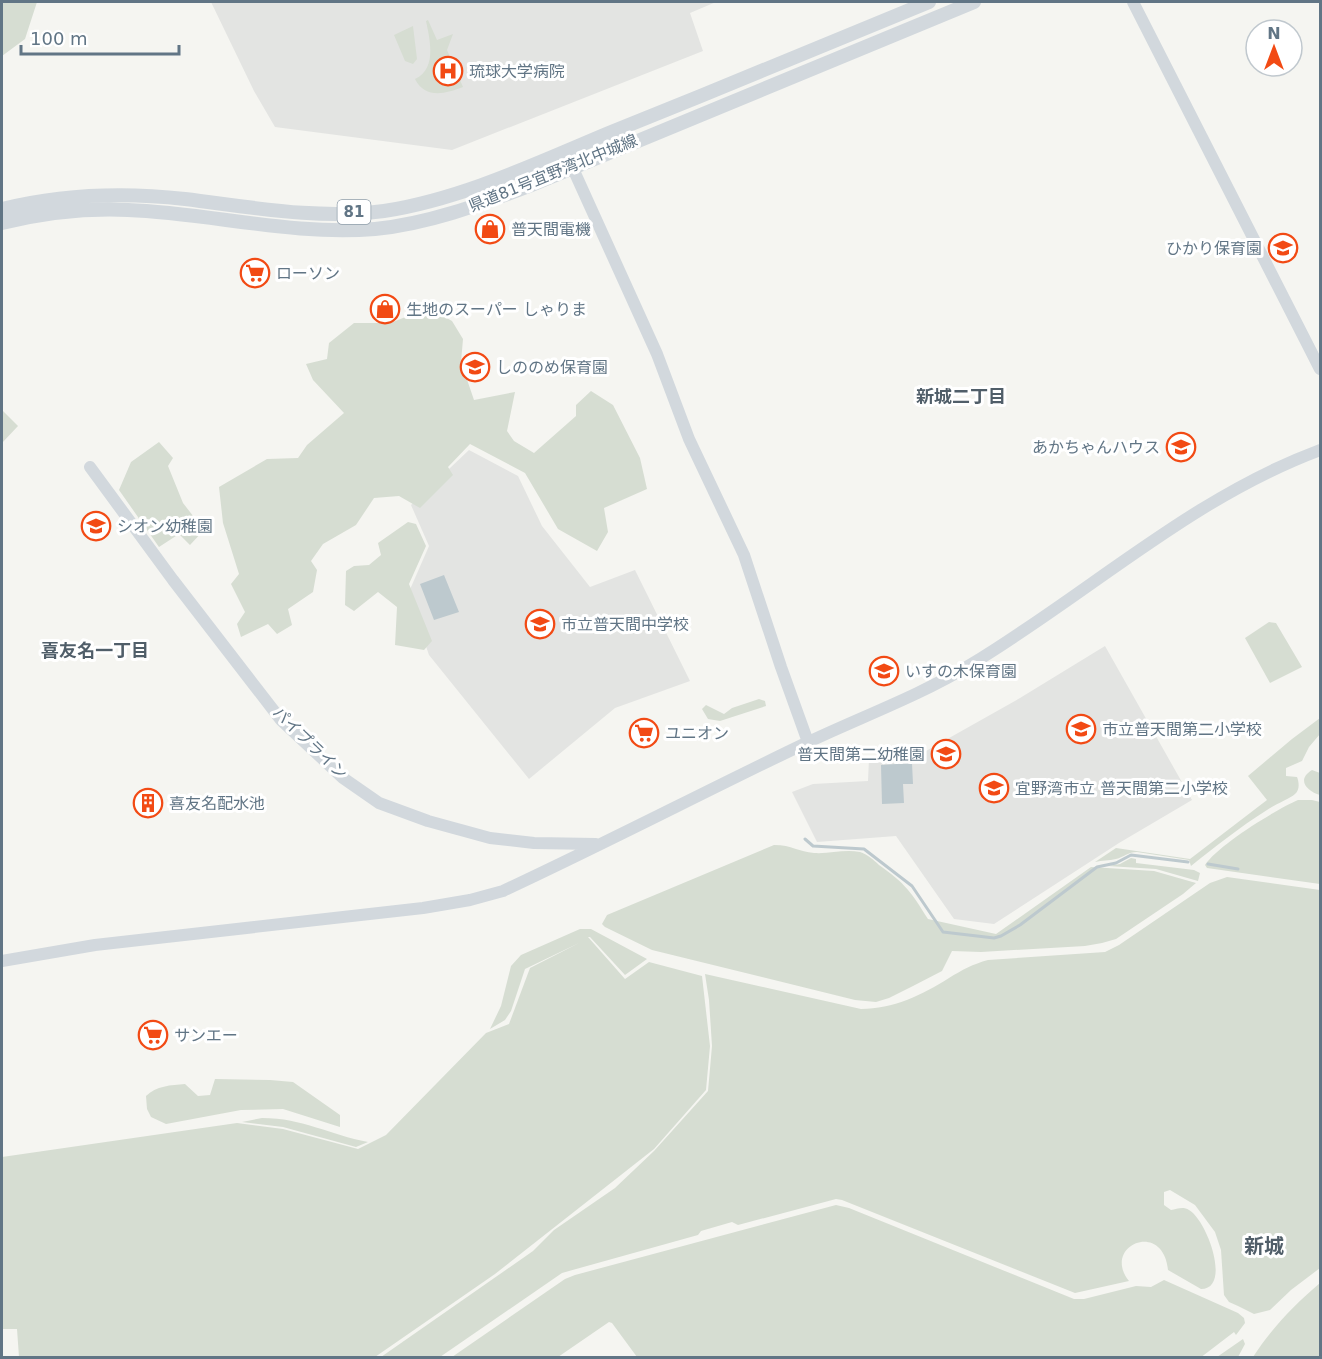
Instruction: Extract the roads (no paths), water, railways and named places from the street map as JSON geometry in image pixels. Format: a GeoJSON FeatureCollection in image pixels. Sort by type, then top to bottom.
{"type":"FeatureCollection","features":[{"type":"Feature","properties":{"kind":"main road","name":"県道81号宜野湾北中城線"},"geometry":{"type":"LineString","coordinates":[[2,209],[73,196],[102,194],[183,199],[299,212],[381,211],[426,203],[566,151],[929,2]]}},
{"type":"Feature","properties":{"kind":"main road","name":"県道81号宜野湾北中城線"},"geometry":{"type":"LineString","coordinates":[[2,223],[48,214],[105,210],[182,214],[325,229],[374,229],[414,222],[481,204],[974,2]]}},
{"type":"Feature","properties":{"kind":"street"},"geometry":{"type":"LineString","coordinates":[[1133,2],[1320,369]]}},
{"type":"Feature","properties":{"kind":"street"},"geometry":{"type":"LineString","coordinates":[[566,151],[657,354],[689,440],[744,555],[780,667],[808,742]]}},
{"type":"Feature","properties":{"kind":"street"},"geometry":{"type":"LineString","coordinates":[[2,961],[94,945],[412,910],[470,900],[503,891],[808,742],[916,695],[969,666],[1211,502],[1320,450]]}},
{"type":"Feature","properties":{"kind":"street","name":"パイプライン"},"geometry":{"type":"LineString","coordinates":[[90,467],[173,580],[281,720],[343,777],[379,803],[428,821],[490,838],[534,843],[599,844]]}},
{"type":"Feature","properties":{"kind":"waterway"},"geometry":{"type":"LineString","coordinates":[[805,839],[813,846],[864,849],[912,886],[943,932],[994,938],[1020,925],[1097,867],[1116,863],[1131,855],[1188,862]]}},
{"type":"Feature","properties":{"kind":"waterway"},"geometry":{"type":"LineString","coordinates":[[1208,864],[1238,869]]}},
{"type":"Feature","properties":{"kind":"place","name":"琉球大学病院"},"geometry":{"type":"Point","coordinates":[448,71]}},
{"type":"Feature","properties":{"kind":"place","name":"普天間電機"},"geometry":{"type":"Point","coordinates":[490,229]}},
{"type":"Feature","properties":{"kind":"place","name":"ひかり保育園"},"geometry":{"type":"Point","coordinates":[1283,248]}},
{"type":"Feature","properties":{"kind":"place","name":"ローソン"},"geometry":{"type":"Point","coordinates":[255,273]}},
{"type":"Feature","properties":{"kind":"place","name":"生地のスーパー しゃりま"},"geometry":{"type":"Point","coordinates":[385,309]}},
{"type":"Feature","properties":{"kind":"place","name":"しののめ保育園"},"geometry":{"type":"Point","coordinates":[475,367]}},
{"type":"Feature","properties":{"kind":"place","name":"あかちゃんハウス"},"geometry":{"type":"Point","coordinates":[1181,447]}},
{"type":"Feature","properties":{"kind":"place","name":"シオン幼稚園"},"geometry":{"type":"Point","coordinates":[96,526]}},
{"type":"Feature","properties":{"kind":"place","name":"市立普天間中学校"},"geometry":{"type":"Point","coordinates":[540,624]}},
{"type":"Feature","properties":{"kind":"place","name":"いすの木保育園"},"geometry":{"type":"Point","coordinates":[884,671]}},
{"type":"Feature","properties":{"kind":"place","name":"市立普天間第二小学校"},"geometry":{"type":"Point","coordinates":[1081,729]}},
{"type":"Feature","properties":{"kind":"place","name":"ユニオン"},"geometry":{"type":"Point","coordinates":[644,733]}},
{"type":"Feature","properties":{"kind":"place","name":"普天間第二幼稚園"},"geometry":{"type":"Point","coordinates":[946,754]}},
{"type":"Feature","properties":{"kind":"place","name":"宜野湾市立 普天間第二小学校"},"geometry":{"type":"Point","coordinates":[994,788]}},
{"type":"Feature","properties":{"kind":"place","name":"喜友名配水池"},"geometry":{"type":"Point","coordinates":[148,803]}},
{"type":"Feature","properties":{"kind":"place","name":"サンエー"},"geometry":{"type":"Point","coordinates":[153,1035]}},
{"type":"Feature","properties":{"kind":"district","name":"新城二丁目"},"geometry":{"type":"Point","coordinates":[961,396]}},
{"type":"Feature","properties":{"kind":"district","name":"喜友名一丁目"},"geometry":{"type":"Point","coordinates":[95,650]}},
{"type":"Feature","properties":{"kind":"district","name":"新城"},"geometry":{"type":"Point","coordinates":[1264,1246]}}]}
